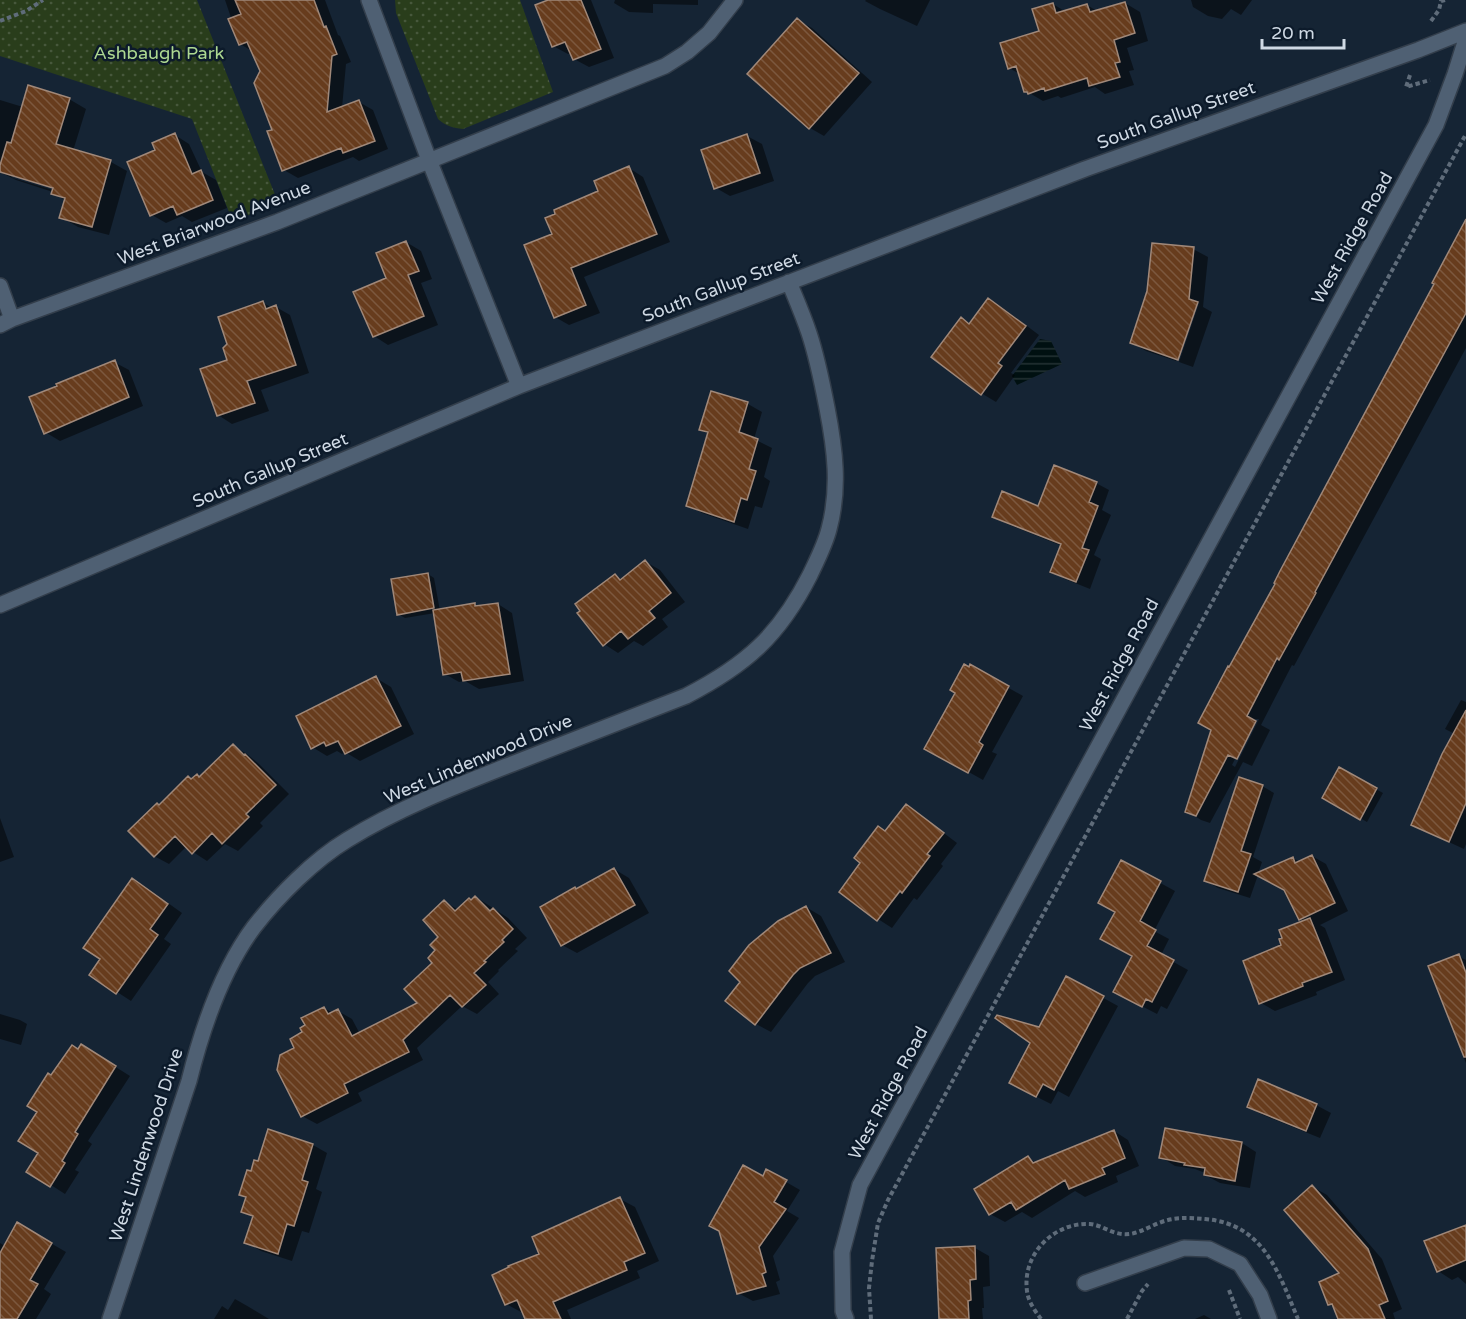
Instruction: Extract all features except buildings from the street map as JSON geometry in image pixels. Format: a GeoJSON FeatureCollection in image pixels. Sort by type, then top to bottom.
{"type":"FeatureCollection","features":[{"type":"Feature","properties":{"kind":"street"},"geometry":{"type":"LineString","coordinates":[[369,0],[429,160],[519,386]]}},
{"type":"Feature","properties":{"kind":"street","name":"West Briarwood Avenue"},"geometry":{"type":"LineString","coordinates":[[0,286],[6,322],[277,222],[665,66],[687,52],[709,33],[735,0]]}},
{"type":"Feature","properties":{"kind":"street","name":"South Gallup Street"},"geometry":{"type":"LineString","coordinates":[[0,605],[519,386],[1074,173],[1466,31]]}},
{"type":"Feature","properties":{"kind":"street","name":"West Ridge Road"},"geometry":{"type":"LineString","coordinates":[[846,1319],[843,1311],[842,1252],[860,1185],[1436,125],[1466,39]]}},
{"type":"Feature","properties":{"kind":"street","name":"West Lindenwood Drive"},"geometry":{"type":"LineString","coordinates":[[110,1319],[189,1081],[198,1043],[224,977],[254,927],[299,878],[345,841],[444,790],[686,696],[713,682],[757,650],[789,612],[823,548],[830,529],[837,485],[833,435],[821,377],[809,333],[789,282]]}},
{"type":"Feature","properties":{"kind":"street"},"geometry":{"type":"LineString","coordinates":[[1085,1282],[1184,1248],[1209,1249],[1240,1264],[1260,1294],[1269,1319]]}},
{"type":"Feature","properties":{"kind":"path"},"geometry":{"type":"LineString","coordinates":[[0,21],[26,11],[43,0]]}},
{"type":"Feature","properties":{"kind":"path"},"geometry":{"type":"LineString","coordinates":[[872,1319],[869,1288],[872,1261],[878,1223],[888,1200],[1466,134]]}},
{"type":"Feature","properties":{"kind":"path"},"geometry":{"type":"LineString","coordinates":[[1127,1319],[1142,1291],[1151,1280]]}},
{"type":"Feature","properties":{"kind":"path"},"geometry":{"type":"LineString","coordinates":[[1227,1286],[1240,1319]]}},
{"type":"Feature","properties":{"kind":"green space","name":"Ashbaugh Park"},"geometry":{"type":"Polygon","coordinates":[[[0,0],[197,0],[278,202],[233,222],[192,119],[0,56],[0,0]]]}},
{"type":"Feature","properties":{"kind":"green space"},"geometry":{"type":"Polygon","coordinates":[[[395,0],[520,0],[553,92],[463,129],[444,123],[438,119],[396,13],[395,0]]]}},
{"type":"Feature","properties":{"kind":"shaded area"},"geometry":{"type":"Polygon","coordinates":[[[1040,339],[1051,341],[1062,364],[1017,385],[1012,376],[1040,339]]]}}]}
